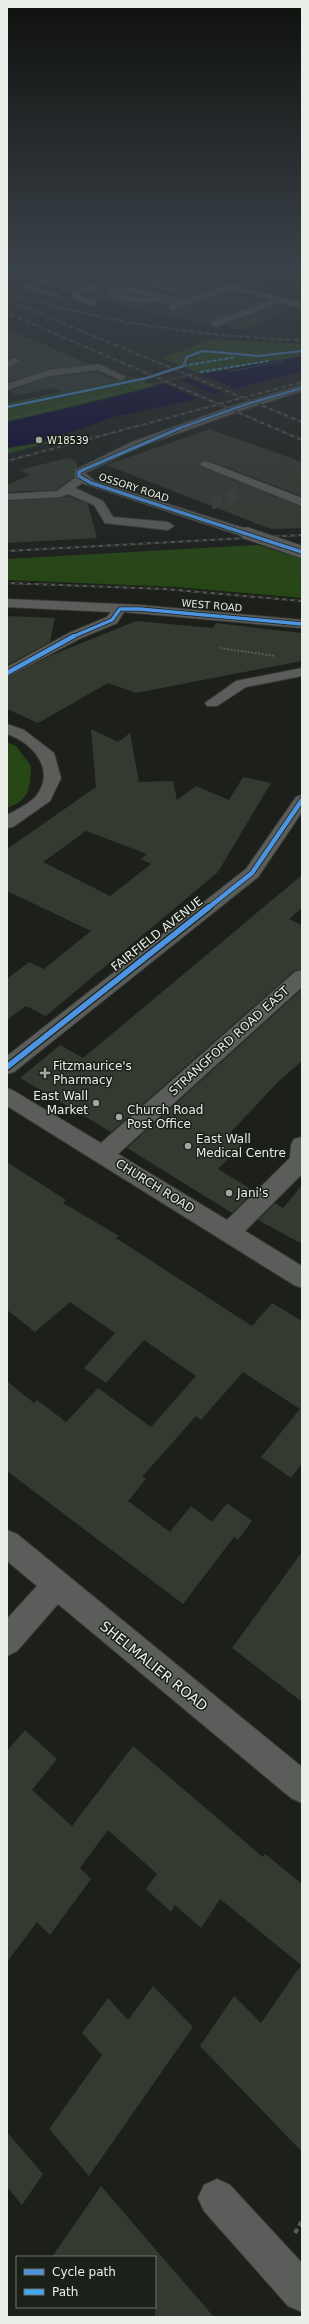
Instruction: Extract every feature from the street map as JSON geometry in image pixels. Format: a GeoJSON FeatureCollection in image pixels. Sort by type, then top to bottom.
{"type":"FeatureCollection","features":[{"type":"Feature","properties":{"kind":"street"},"geometry":{"type":"LineString","coordinates":[[7,387],[32,378]]}},
{"type":"Feature","properties":{"kind":"street","name":"OSSORY ROAD"},"geometry":{"type":"LineString","coordinates":[[302,388],[276,395],[211,417],[123,451],[79,472],[78,476],[81,479],[302,552]]}},
{"type":"Feature","properties":{"kind":"street"},"geometry":{"type":"LineString","coordinates":[[276,395],[296,403]]}},
{"type":"Feature","properties":{"kind":"street"},"geometry":{"type":"LineString","coordinates":[[206,464],[302,502]]}},
{"type":"Feature","properties":{"kind":"street"},"geometry":{"type":"LineString","coordinates":[[7,497],[49,496],[60,494],[81,479]]}},
{"type":"Feature","properties":{"kind":"street"},"geometry":{"type":"LineString","coordinates":[[243,492],[261,485]]}},
{"type":"Feature","properties":{"kind":"street"},"geometry":{"type":"LineString","coordinates":[[68,489],[99,503],[109,520],[168,526]]}},
{"type":"Feature","properties":{"kind":"street"},"geometry":{"type":"LineString","coordinates":[[188,514],[205,507]]}},
{"type":"Feature","properties":{"kind":"street","name":"WEST ROAD"},"geometry":{"type":"LineString","coordinates":[[7,603],[140,609],[302,624]]}},
{"type":"Feature","properties":{"kind":"street"},"geometry":{"type":"LineString","coordinates":[[7,673],[74,636],[112,620],[120,609]]}},
{"type":"Feature","properties":{"kind":"street"},"geometry":{"type":"LineString","coordinates":[[212,703],[241,684],[302,672]]}},
{"type":"Feature","properties":{"kind":"street"},"geometry":{"type":"LineString","coordinates":[[7,729],[19,734],[48,756],[53,778],[44,798],[7,823]]}},
{"type":"Feature","properties":{"kind":"street","name":"FAIRFIELD AVENUE"},"geometry":{"type":"LineString","coordinates":[[7,1067],[252,873],[302,800]]}},
{"type":"Feature","properties":{"kind":"street","name":"STRANGFORD ROAD EAST"},"geometry":{"type":"LineString","coordinates":[[103,1154],[302,976]]}},
{"type":"Feature","properties":{"kind":"street","name":"CHURCH ROAD"},"geometry":{"type":"LineString","coordinates":[[7,1096],[302,1278]]}},
{"type":"Feature","properties":{"kind":"street"},"geometry":{"type":"LineString","coordinates":[[229,1232],[301,1161],[302,1145]]}},
{"type":"Feature","properties":{"kind":"street","name":"SHELMALIER ROAD"},"geometry":{"type":"LineString","coordinates":[[7,1543],[302,1787]]}},
{"type":"Feature","properties":{"kind":"street"},"geometry":{"type":"LineString","coordinates":[[7,1641],[56,1585]]}},
{"type":"Feature","properties":{"kind":"street"},"geometry":{"type":"LineString","coordinates":[[217,2198],[302,2292]]}},
{"type":"Feature","properties":{"kind":"path"},"geometry":{"type":"LineString","coordinates":[[135,384],[148,378]]}},
{"type":"Feature","properties":{"kind":"path"},"geometry":{"type":"LineString","coordinates":[[135,384],[150,385],[175,378]]}},
{"type":"Feature","properties":{"kind":"path"},"geometry":{"type":"LineString","coordinates":[[7,419],[115,394]]}},
{"type":"Feature","properties":{"kind":"path"},"geometry":{"type":"LineString","coordinates":[[220,648],[280,657]]}},
{"type":"Feature","properties":{"kind":"green space"},"geometry":{"type":"Polygon","coordinates":[[[127,378],[138,378],[156,386],[7,422],[7,403],[127,378]]]}},
{"type":"Feature","properties":{"kind":"green space"},"geometry":{"type":"Polygon","coordinates":[[[67,438],[7,454],[7,448],[67,438]]]}},
{"type":"Feature","properties":{"kind":"green space"},"geometry":{"type":"Polygon","coordinates":[[[258,545],[302,559],[302,598],[177,587],[7,580],[7,559],[258,545]]]}},
{"type":"Feature","properties":{"kind":"green space"},"geometry":{"type":"Polygon","coordinates":[[[7,742],[16,746],[31,766],[30,781],[27,792],[15,805],[7,808],[7,742]]]}},
{"type":"Feature","properties":{"kind":"shaded area"},"geometry":{"type":"Polygon","coordinates":[[[186,378],[274,378],[189,401],[114,417],[62,435],[57,434],[46,438],[47,441],[7,448],[7,422],[82,405],[186,378]]]}},
{"type":"Feature","properties":{"kind":"pier"},"geometry":{"type":"Polygon","coordinates":[[[178,378],[216,395],[201,400],[161,382],[178,378]]]}},
{"type":"Feature","properties":{"kind":"pier"},"geometry":{"type":"Polygon","coordinates":[[[188,378],[211,378],[238,390],[223,393],[188,378]]]}},
{"type":"Feature","properties":{"kind":"building"},"geometry":{"type":"Polygon","coordinates":[[[7,378],[18,378],[7,382],[7,378]]]}},
{"type":"Feature","properties":{"kind":"building"},"geometry":{"type":"Polygon","coordinates":[[[45,378],[111,378],[116,381],[60,392],[54,388],[17,395],[10,391],[45,378]]]}},
{"type":"Feature","properties":{"kind":"building"},"geometry":{"type":"Polygon","coordinates":[[[210,429],[302,462],[302,496],[207,460],[198,464],[201,467],[302,507],[302,528],[271,529],[106,465],[210,429]]]}},
{"type":"Feature","properties":{"kind":"building"},"geometry":{"type":"Polygon","coordinates":[[[67,458],[76,461],[77,467],[74,470],[74,477],[56,490],[7,492],[7,485],[30,475],[19,470],[67,458]]]}},
{"type":"Feature","properties":{"kind":"building"},"geometry":{"type":"Polygon","coordinates":[[[68,496],[88,504],[97,538],[7,543],[7,501],[60,498],[68,496]]]}},
{"type":"Feature","properties":{"kind":"building"},"geometry":{"type":"Polygon","coordinates":[[[7,616],[55,618],[50,642],[7,665],[7,616]]]}},
{"type":"Feature","properties":{"kind":"building"},"geometry":{"type":"Polygon","coordinates":[[[136,621],[213,628],[216,623],[302,633],[302,661],[136,693],[108,683],[38,723],[7,709],[7,678],[52,655],[136,621]]]}},
{"type":"Feature","properties":{"kind":"building"},"geometry":{"type":"Polygon","coordinates":[[[91,729],[118,742],[130,733],[139,782],[173,781],[177,800],[196,786],[229,800],[243,777],[271,783],[218,872],[46,1016],[26,1006],[7,1020],[7,979],[29,962],[44,969],[91,931],[7,891],[7,849],[96,787],[91,729]],[[86,831],[43,862],[110,896],[151,864],[141,859],[147,854],[86,831]]]}},
{"type":"Feature","properties":{"kind":"building"},"geometry":{"type":"Polygon","coordinates":[[[302,875],[302,908],[289,919],[302,925],[302,969],[294,971],[111,1132],[20,1078],[60,1045],[83,1058],[302,875]]]}},
{"type":"Feature","properties":{"kind":"building"},"geometry":{"type":"Polygon","coordinates":[[[302,989],[302,1061],[278,1082],[231,1132],[246,1141],[218,1169],[254,1191],[232,1213],[127,1148],[302,989]]]}},
{"type":"Feature","properties":{"kind":"building"},"geometry":{"type":"Polygon","coordinates":[[[7,1162],[66,1200],[63,1203],[119,1236],[116,1238],[252,1326],[272,1303],[302,1321],[302,1463],[291,1478],[261,1457],[300,1409],[243,1372],[201,1420],[196,1416],[142,1477],[146,1479],[128,1501],[170,1532],[191,1506],[212,1522],[227,1503],[252,1521],[238,1540],[234,1537],[183,1604],[7,1471],[7,1381],[34,1403],[37,1400],[66,1422],[98,1388],[151,1427],[196,1376],[144,1340],[106,1383],[84,1368],[115,1333],[70,1302],[35,1332],[7,1310],[7,1162]]]}},
{"type":"Feature","properties":{"kind":"building"},"geometry":{"type":"Polygon","coordinates":[[[302,1185],[302,1244],[258,1220],[275,1203],[283,1208],[302,1185]]]}},
{"type":"Feature","properties":{"kind":"building"},"geometry":{"type":"Polygon","coordinates":[[[302,1552],[302,1702],[232,1648],[302,1552]]]}},
{"type":"Feature","properties":{"kind":"building"},"geometry":{"type":"Polygon","coordinates":[[[25,1730],[57,1759],[32,1790],[72,1826],[133,1746],[263,1857],[265,1854],[302,1884],[302,2152],[200,2046],[234,1996],[261,2023],[301,1965],[220,1899],[201,1928],[175,1905],[171,1912],[146,1889],[157,1874],[108,1830],[80,1868],[91,1879],[50,1935],[37,1922],[7,1962],[7,1751],[25,1730]]]}},
{"type":"Feature","properties":{"kind":"building"},"geometry":{"type":"Polygon","coordinates":[[[153,1986],[193,2027],[89,2176],[49,2129],[102,2055],[82,2033],[108,1998],[128,2020],[153,1986]]]}},
{"type":"Feature","properties":{"kind":"building"},"geometry":{"type":"Polygon","coordinates":[[[7,2132],[43,2174],[22,2205],[7,2187],[7,2132]]]}},
{"type":"Feature","properties":{"kind":"building"},"geometry":{"type":"Polygon","coordinates":[[[101,2186],[214,2317],[155,2317],[156,2256],[53,2256],[101,2186]]]}},
{"type":"Feature","properties":{"kind":"tunnel"},"geometry":{"type":"LineString","coordinates":[[211,504],[237,494]]}},
{"type":"Feature","properties":{"kind":"railway"},"geometry":{"type":"LineString","coordinates":[[159,378],[219,404]]}},
{"type":"Feature","properties":{"kind":"railway"},"geometry":{"type":"LineString","coordinates":[[197,378],[243,398]]}},
{"type":"Feature","properties":{"kind":"railway"},"geometry":{"type":"LineString","coordinates":[[243,398],[302,382]]}},
{"type":"Feature","properties":{"kind":"railway"},"geometry":{"type":"LineString","coordinates":[[219,404],[243,398]]}},
{"type":"Feature","properties":{"kind":"railway"},"geometry":{"type":"LineString","coordinates":[[243,398],[302,422]]}},
{"type":"Feature","properties":{"kind":"railway"},"geometry":{"type":"LineString","coordinates":[[7,461],[219,404]]}},
{"type":"Feature","properties":{"kind":"railway"},"geometry":{"type":"LineString","coordinates":[[219,404],[302,440]]}},
{"type":"Feature","properties":{"kind":"railway"},"geometry":{"type":"LineString","coordinates":[[7,551],[302,535]]}},
{"type":"Feature","properties":{"kind":"railway"},"geometry":{"type":"LineString","coordinates":[[7,583],[165,589],[302,601]]}},
{"type":"Feature","properties":{"kind":"cycle path"},"geometry":{"type":"LineString","coordinates":[[7,407],[145,378]]}},
{"type":"Feature","properties":{"kind":"cycle path"},"geometry":{"type":"LineString","coordinates":[[302,388],[247,404],[165,434],[79,472],[79,476],[91,483],[302,552]]}},
{"type":"Feature","properties":{"kind":"cycle path"},"geometry":{"type":"LineString","coordinates":[[7,673],[74,636],[112,620],[120,609],[140,609],[302,624]]}},
{"type":"Feature","properties":{"kind":"cycle path"},"geometry":{"type":"LineString","coordinates":[[7,1067],[252,873],[302,800]]}},
{"type":"Feature","properties":{"kind":"place","name":"W18539"},"geometry":{"type":"Point","coordinates":[39,440]}},
{"type":"Feature","properties":{"kind":"place","name":"Fitzmaurice's Pharmacy"},"geometry":{"type":"Point","coordinates":[45,1073]}},
{"type":"Feature","properties":{"kind":"place","name":"East Wall Market"},"geometry":{"type":"Point","coordinates":[96,1103]}},
{"type":"Feature","properties":{"kind":"place","name":"Church Road Post Office"},"geometry":{"type":"Point","coordinates":[119,1117]}},
{"type":"Feature","properties":{"kind":"place","name":"East Wall Medical Centre"},"geometry":{"type":"Point","coordinates":[188,1146]}},
{"type":"Feature","properties":{"kind":"place","name":"Jani's"},"geometry":{"type":"Point","coordinates":[229,1193]}}]}
